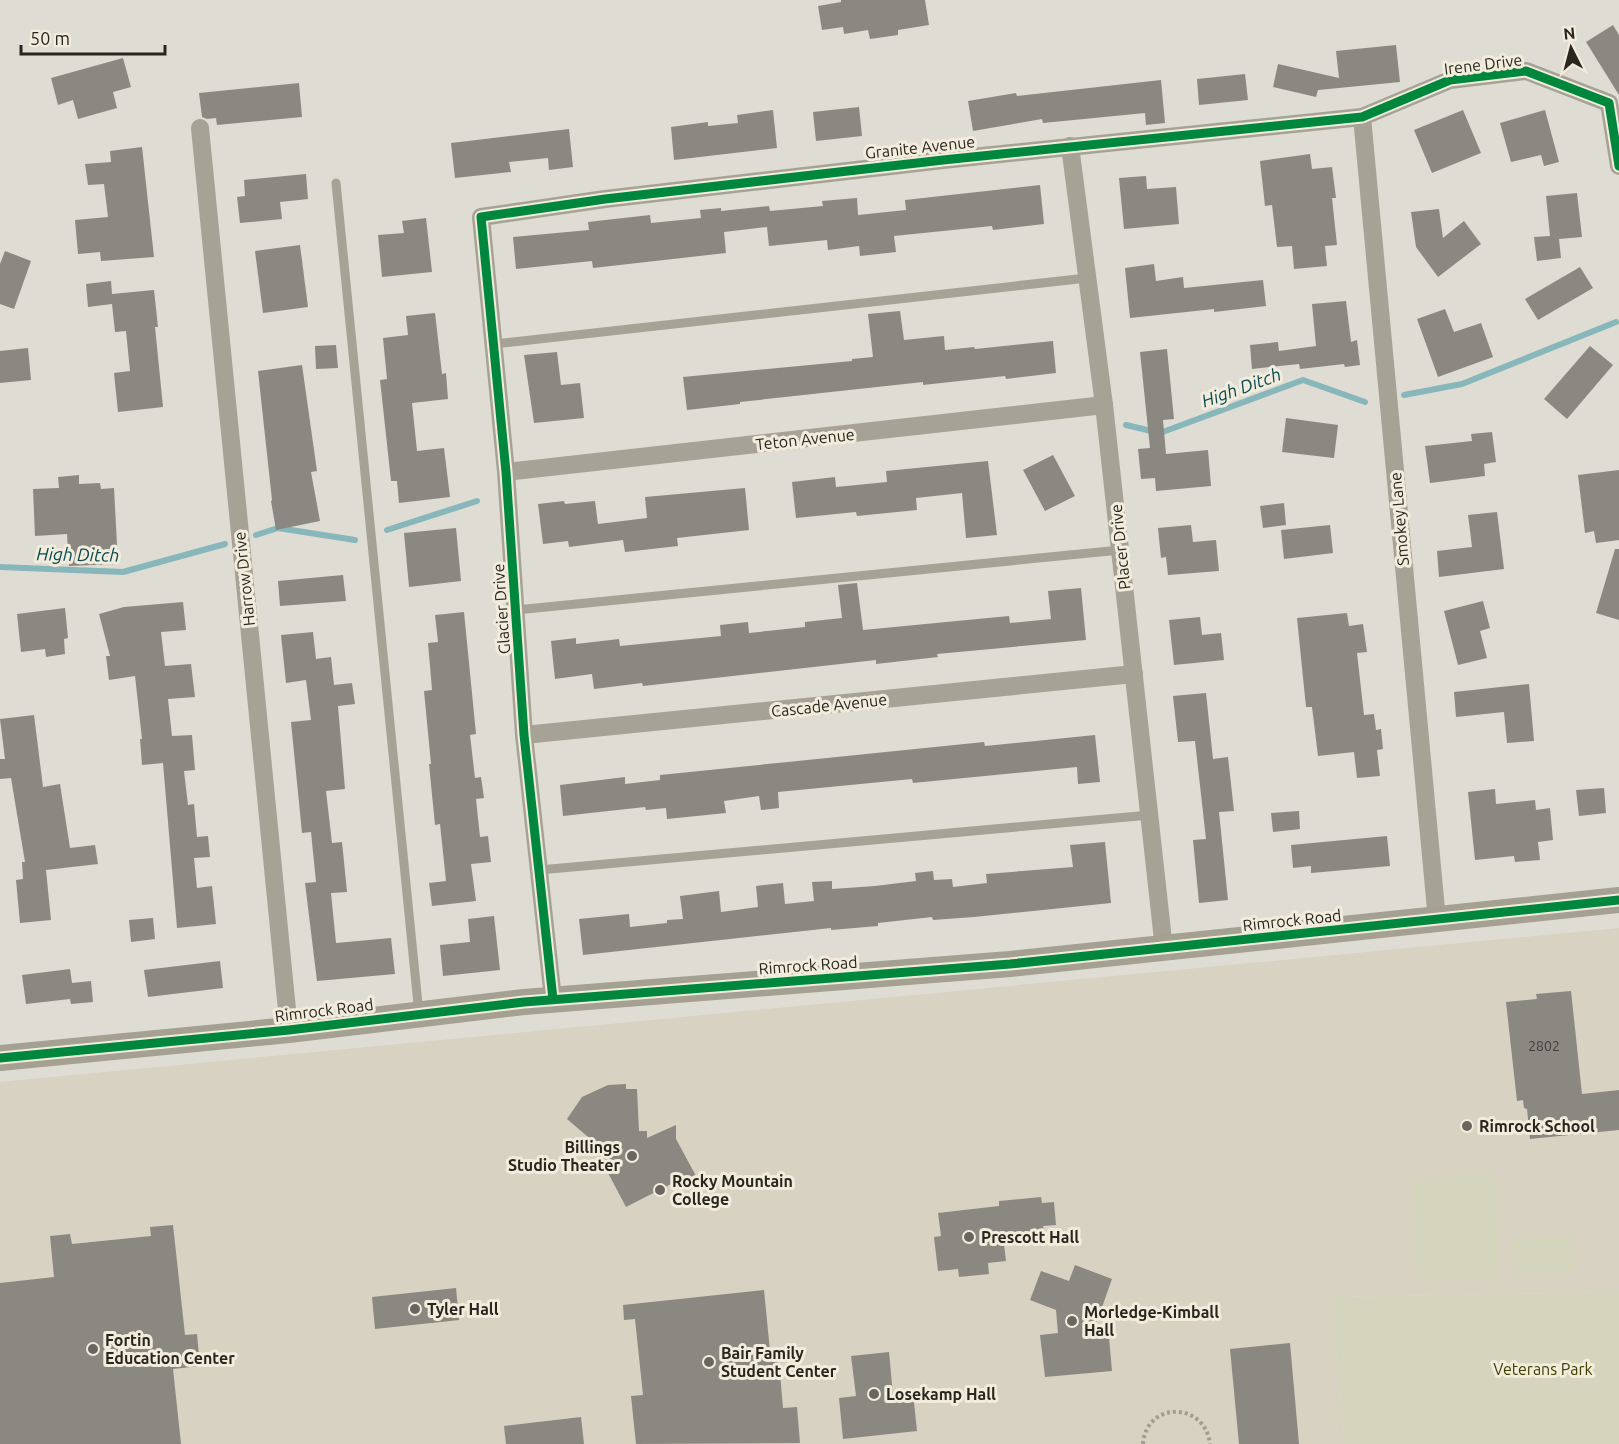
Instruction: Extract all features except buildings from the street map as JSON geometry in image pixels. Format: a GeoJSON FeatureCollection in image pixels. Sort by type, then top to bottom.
{"type":"FeatureCollection","features":[{"type":"Feature","properties":{"kind":"main road","name":"Rimrock Road"},"geometry":{"type":"LineString","coordinates":[[0,1058],[289,1030],[553,999],[1010,964],[1619,900]]}},
{"type":"Feature","properties":{"kind":"street","name":"Irene Drive"},"geometry":{"type":"LineString","coordinates":[[1362,117],[1450,80],[1526,70],[1609,103],[1619,166]]}},
{"type":"Feature","properties":{"kind":"street","name":"Granite Avenue"},"geometry":{"type":"LineString","coordinates":[[482,217],[605,199],[1070,146],[1362,117]]}},
{"type":"Feature","properties":{"kind":"street","name":"Smokey Lane"},"geometry":{"type":"LineString","coordinates":[[1362,117],[1437,920]]}},
{"type":"Feature","properties":{"kind":"street","name":"Harrow Drive"},"geometry":{"type":"LineString","coordinates":[[200,128],[289,1030]]}},
{"type":"Feature","properties":{"kind":"street","name":"Placer Drive"},"geometry":{"type":"LineString","coordinates":[[1070,146],[1104,405],[1164,949]]}},
{"type":"Feature","properties":{"kind":"street","name":"Glacier Drive"},"geometry":{"type":"LineString","coordinates":[[482,217],[506,472],[524,735],[553,999]]}},
{"type":"Feature","properties":{"kind":"street","name":"Teton Avenue"},"geometry":{"type":"LineString","coordinates":[[506,472],[1104,405]]}},
{"type":"Feature","properties":{"kind":"street","name":"Cascade Avenue"},"geometry":{"type":"LineString","coordinates":[[524,735],[1134,674]]}},
{"type":"Feature","properties":{"kind":"lane"},"geometry":{"type":"LineString","coordinates":[[336,183],[419,1014]]}},
{"type":"Feature","properties":{"kind":"lane"},"geometry":{"type":"LineString","coordinates":[[494,344],[1087,278]]}},
{"type":"Feature","properties":{"kind":"lane"},"geometry":{"type":"LineString","coordinates":[[516,610],[1120,550]]}},
{"type":"Feature","properties":{"kind":"lane"},"geometry":{"type":"LineString","coordinates":[[539,870],[1150,815]]}},
{"type":"Feature","properties":{"kind":"path"},"geometry":{"type":"LineString","coordinates":[[1143,1444],[1146,1430],[1152,1421],[1161,1414],[1172,1411],[1193,1415],[1208,1432],[1210,1444]]}},
{"type":"Feature","properties":{"kind":"shaded area","name":"Rocky Mountain College"},"geometry":{"type":"Polygon","coordinates":[[[1619,928],[1619,1292],[1331,1297],[1345,1444],[0,1444],[0,1082],[1619,928]]]}},
{"type":"Feature","properties":{"kind":"green space"},"geometry":{"type":"Polygon","coordinates":[[[1494,1172],[1502,1278],[1417,1281],[1411,1181],[1494,1172]]]}},
{"type":"Feature","properties":{"kind":"green space"},"geometry":{"type":"Polygon","coordinates":[[[1572,1235],[1575,1270],[1514,1274],[1511,1238],[1572,1235]]]}},
{"type":"Feature","properties":{"kind":"green space","name":"Veterans Park"},"geometry":{"type":"Polygon","coordinates":[[[1619,1292],[1619,1444],[1345,1444],[1331,1297],[1619,1292]]]}},
{"type":"Feature","properties":{"kind":"waterway","name":"High Ditch"},"geometry":{"type":"LineString","coordinates":[[1404,395],[1462,384],[1616,322]]}},
{"type":"Feature","properties":{"kind":"waterway","name":"High Ditch"},"geometry":{"type":"LineString","coordinates":[[1126,425],[1160,433],[1303,380],[1365,402]]}},
{"type":"Feature","properties":{"kind":"waterway","name":"High Ditch"},"geometry":{"type":"LineString","coordinates":[[387,530],[477,501]]}},
{"type":"Feature","properties":{"kind":"waterway","name":"High Ditch"},"geometry":{"type":"LineString","coordinates":[[256,535],[278,528],[355,540]]}},
{"type":"Feature","properties":{"kind":"waterway","name":"High Ditch"},"geometry":{"type":"LineString","coordinates":[[0,567],[123,572],[225,544]]}},
{"type":"Feature","properties":{"kind":"cycle path"},"geometry":{"type":"LineString","coordinates":[[553,999],[524,735],[506,472],[481,217],[605,199],[943,160],[1362,117],[1450,80],[1526,71],[1609,103],[1619,166]]}},
{"type":"Feature","properties":{"kind":"cycle path"},"geometry":{"type":"LineString","coordinates":[[0,1058],[289,1030],[524,1002],[1010,964],[1619,900]]}},
{"type":"Feature","properties":{"kind":"place","name":"Rimrock School"},"geometry":{"type":"Point","coordinates":[1467,1126]}},
{"type":"Feature","properties":{"kind":"place","name":"Billings Studio Theater"},"geometry":{"type":"Point","coordinates":[632,1156]}},
{"type":"Feature","properties":{"kind":"place","name":"Rocky Mountain College"},"geometry":{"type":"Point","coordinates":[660,1190]}},
{"type":"Feature","properties":{"kind":"place","name":"Prescott Hall"},"geometry":{"type":"Point","coordinates":[969,1237]}},
{"type":"Feature","properties":{"kind":"place","name":"Tyler Hall"},"geometry":{"type":"Point","coordinates":[415,1309]}},
{"type":"Feature","properties":{"kind":"place","name":"Morledge-Kimball Hall"},"geometry":{"type":"Point","coordinates":[1072,1321]}},
{"type":"Feature","properties":{"kind":"place","name":"Fortin Education Center"},"geometry":{"type":"Point","coordinates":[93,1349]}},
{"type":"Feature","properties":{"kind":"place","name":"Bair Family Student Center"},"geometry":{"type":"Point","coordinates":[709,1362]}},
{"type":"Feature","properties":{"kind":"place","name":"Losekamp Hall"},"geometry":{"type":"Point","coordinates":[874,1394]}}]}
